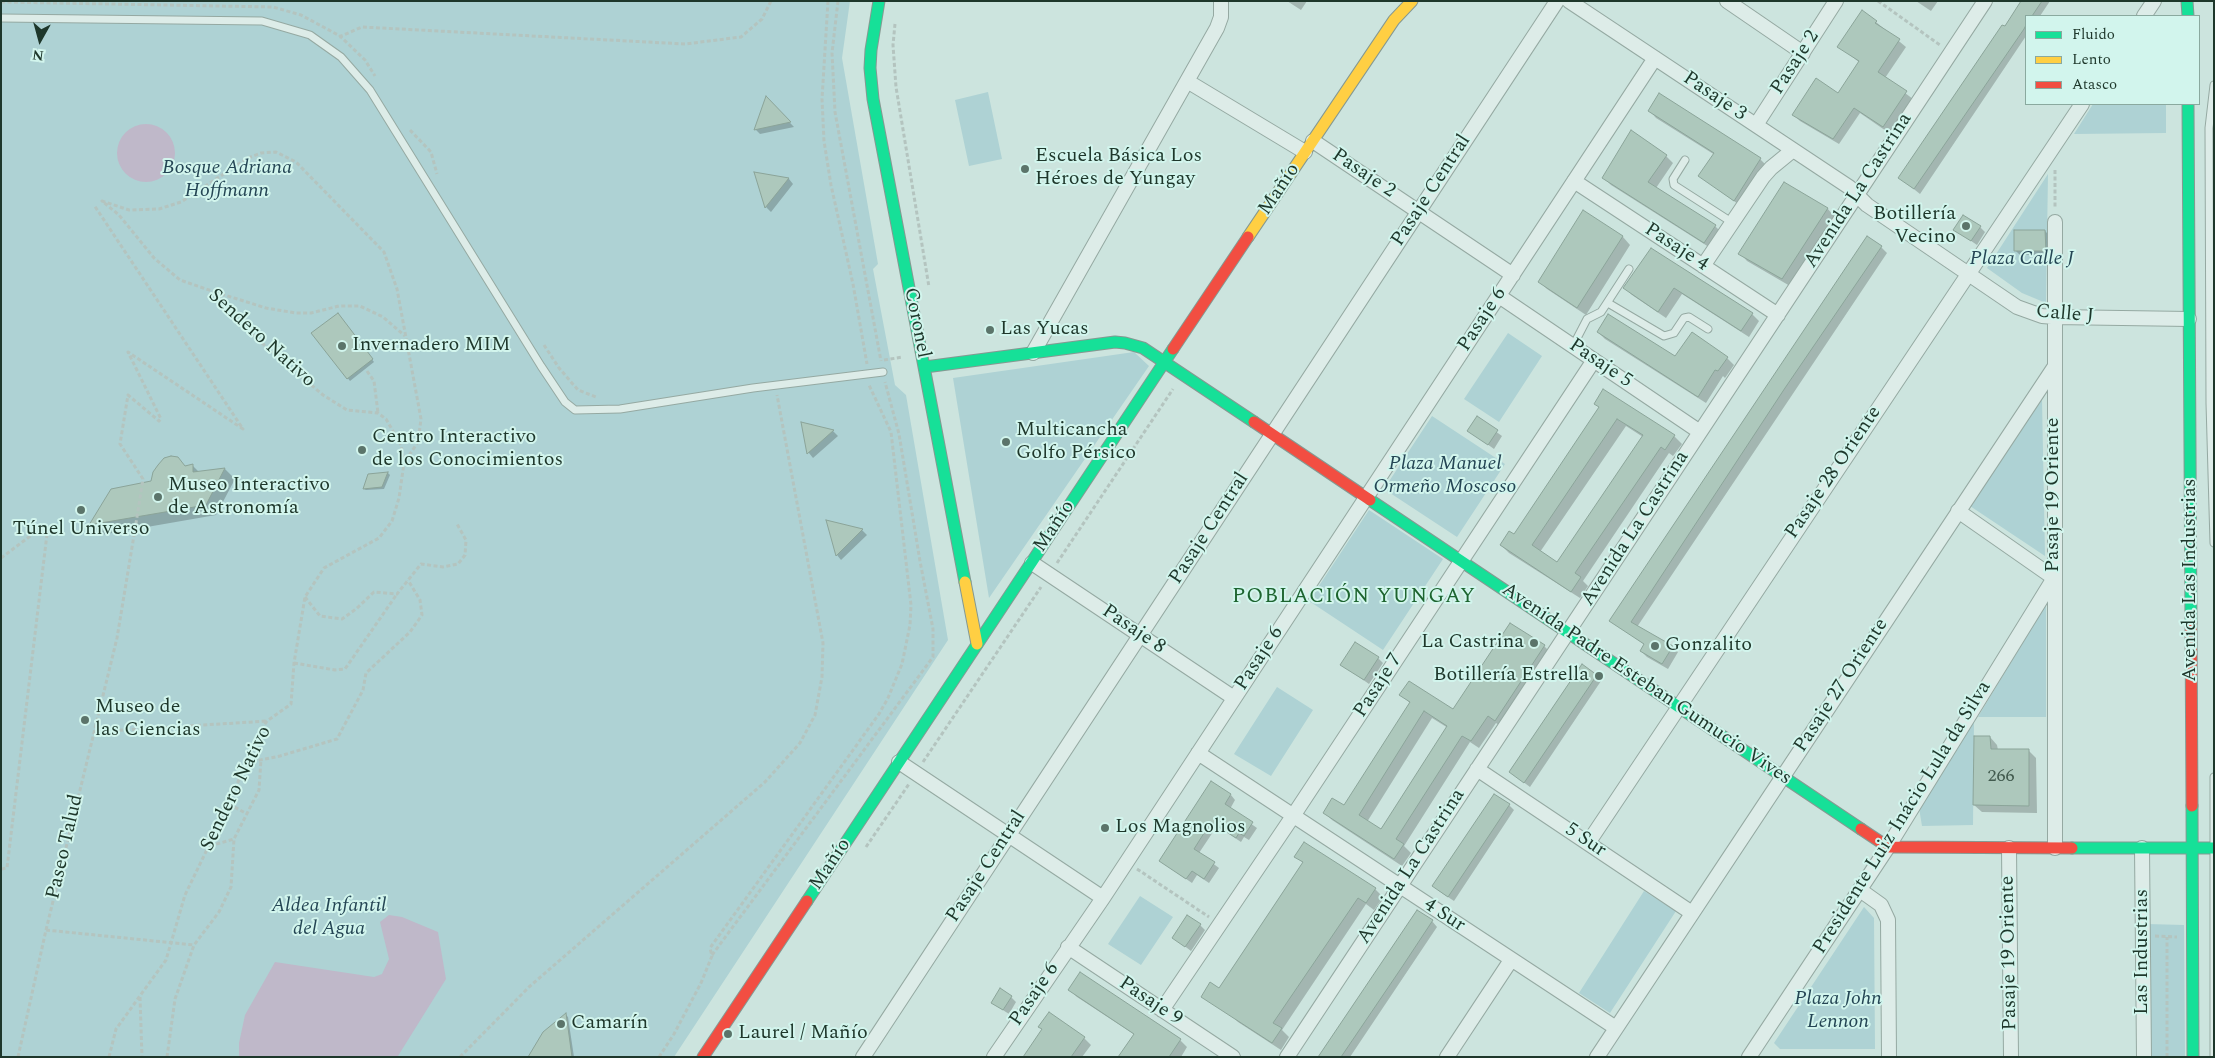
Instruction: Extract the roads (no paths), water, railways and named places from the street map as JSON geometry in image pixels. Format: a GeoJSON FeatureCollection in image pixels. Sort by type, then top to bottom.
{"type":"FeatureCollection","features":[{"type":"Feature","properties":{"kind":"street","name":"Coronel"},"geometry":{"type":"LineString","coordinates":[[879,1],[871,50],[871,84],[978,644]]}},
{"type":"Feature","properties":{"kind":"street"},"geometry":{"type":"LineString","coordinates":[[1033,353],[1219,22],[1221,1]]}},
{"type":"Feature","properties":{"kind":"street","name":"Mañío"},"geometry":{"type":"LineString","coordinates":[[704,1057],[1394,20],[1412,1]]}},
{"type":"Feature","properties":{"kind":"street","name":"Pasaje Central"},"geometry":{"type":"LineString","coordinates":[[863,1057],[1557,1]]}},
{"type":"Feature","properties":{"kind":"street","name":"Pasaje 3"},"geometry":{"type":"LineString","coordinates":[[1569,1],[1849,187],[1857,195]]}},
{"type":"Feature","properties":{"kind":"street"},"geometry":{"type":"LineString","coordinates":[[1727,1],[1803,53]]}},
{"type":"Feature","properties":{"kind":"street","name":"Pasaje 2"},"geometry":{"type":"LineString","coordinates":[[1756,125],[1836,1]]}},
{"type":"Feature","properties":{"kind":"street","name":"Avenida La Castrina"},"geometry":{"type":"LineString","coordinates":[[1287,1057],[1985,1]]}},
{"type":"Feature","properties":{"kind":"street"},"geometry":{"type":"LineString","coordinates":[[2145,15],[2154,1]]}},
{"type":"Feature","properties":{"kind":"street"},"geometry":{"type":"LineString","coordinates":[[2188,1],[2188,15]]}},
{"type":"Feature","properties":{"kind":"street","name":"Pasaje 6"},"geometry":{"type":"LineString","coordinates":[[994,1057],[1103,898],[1655,58]]}},
{"type":"Feature","properties":{"kind":"street","name":"Pasaje 2"},"geometry":{"type":"LineString","coordinates":[[1187,81],[1309,147],[1418,211],[1513,275]]}},
{"type":"Feature","properties":{"kind":"street","name":"Pasaje 28 Oriente"},"geometry":{"type":"LineString","coordinates":[[1588,843],[2081,105]]}},
{"type":"Feature","properties":{"kind":"street","name":"Avenida Las Industrias"},"geometry":{"type":"LineString","coordinates":[[2188,105],[2193,1057]]}},
{"type":"Feature","properties":{"kind":"street"},"geometry":{"type":"LineString","coordinates":[[1703,266],[1771,168],[1793,150]]}},
{"type":"Feature","properties":{"kind":"street","name":"Pasaje 4"},"geometry":{"type":"LineString","coordinates":[[1574,181],[1778,315]]}},
{"type":"Feature","properties":{"kind":"street","name":"Calle J"},"geometry":{"type":"LineString","coordinates":[[1857,195],[1867,205],[1967,274],[2017,307],[2029,312],[2055,317],[2190,319]]}},
{"type":"Feature","properties":{"kind":"street","name":"Pasaje 19 Oriente"},"geometry":{"type":"LineString","coordinates":[[2055,848],[2054,366],[2056,222]]}},
{"type":"Feature","properties":{"kind":"street","name":"Pasaje 5"},"geometry":{"type":"LineString","coordinates":[[1499,296],[1700,432]]}},
{"type":"Feature","properties":{"kind":"street","name":"Avenida Padre Esteban Gumucio Vives"},"geometry":{"type":"LineString","coordinates":[[924,367],[1125,343],[1143,348],[1888,847]]}},
{"type":"Feature","properties":{"kind":"street","name":"Pasaje 7"},"geometry":{"type":"LineString","coordinates":[[1162,1010],[1293,816],[1594,360]]}},
{"type":"Feature","properties":{"kind":"street","name":"Pasaje 27 Oriente"},"geometry":{"type":"LineString","coordinates":[[1597,1057],[2054,366]]}},
{"type":"Feature","properties":{"kind":"street"},"geometry":{"type":"LineString","coordinates":[[1958,511],[2054,578]]}},
{"type":"Feature","properties":{"kind":"street","name":"Pasaje 8"},"geometry":{"type":"LineString","coordinates":[[1032,563],[1234,698]]}},
{"type":"Feature","properties":{"kind":"street","name":"Presidente Luiz Inácio Lula da Silva"},"geometry":{"type":"LineString","coordinates":[[1754,1055],[1888,847],[2054,578]]}},
{"type":"Feature","properties":{"kind":"street","name":"4 Sur"},"geometry":{"type":"LineString","coordinates":[[1198,753],[1616,1028]]}},
{"type":"Feature","properties":{"kind":"street"},"geometry":{"type":"LineString","coordinates":[[899,762],[1103,898]]}},
{"type":"Feature","properties":{"kind":"street","name":"5 Sur"},"geometry":{"type":"LineString","coordinates":[[1477,768],[1692,913]]}},
{"type":"Feature","properties":{"kind":"street"},"geometry":{"type":"LineString","coordinates":[[1888,847],[2213,848]]}},
{"type":"Feature","properties":{"kind":"street","name":"Pasaje 19 Oriente"},"geometry":{"type":"LineString","coordinates":[[2009,848],[2011,1057]]}},
{"type":"Feature","properties":{"kind":"street","name":"Las Industrias"},"geometry":{"type":"LineString","coordinates":[[2142,848],[2144,1057]]}},
{"type":"Feature","properties":{"kind":"street"},"geometry":{"type":"LineString","coordinates":[[1860,890],[1881,905],[1888,920],[1888,1057]]}},
{"type":"Feature","properties":{"kind":"street","name":"Pasaje 9"},"geometry":{"type":"LineString","coordinates":[[1068,947],[1232,1057]]}},
{"type":"Feature","properties":{"kind":"street"},"geometry":{"type":"LineString","coordinates":[[1447,1057],[1511,960]]}},
{"type":"Feature","properties":{"kind":"lane"},"geometry":{"type":"LineString","coordinates":[[1,18],[262,21],[310,35],[341,57],[370,90],[541,366],[565,402],[575,410],[620,409],[775,385],[883,372]]}},
{"type":"Feature","properties":{"kind":"lane"},"geometry":{"type":"LineString","coordinates":[[2214,85],[2209,128],[2210,403],[2214,543]]}},
{"type":"Feature","properties":{"kind":"lane"},"geometry":{"type":"LineString","coordinates":[[1684,160],[1673,179],[1674,185],[1733,223]]}},
{"type":"Feature","properties":{"kind":"lane"},"geometry":{"type":"LineString","coordinates":[[1573,346],[1587,319],[1601,312],[1629,269]]}},
{"type":"Feature","properties":{"kind":"lane"},"geometry":{"type":"LineString","coordinates":[[1608,302],[1664,336],[1674,333],[1684,318],[1689,317],[1708,328]]}},
{"type":"Feature","properties":{"kind":"lane"},"geometry":{"type":"LineString","coordinates":[[2214,777],[2214,1057]]}},
{"type":"Feature","properties":{"kind":"place","name":"Escuela Básica Los Héroes de Yungay"},"geometry":{"type":"Point","coordinates":[1025,169]}},
{"type":"Feature","properties":{"kind":"place","name":"Botillería Vecino"},"geometry":{"type":"Point","coordinates":[1966,226]}},
{"type":"Feature","properties":{"kind":"place","name":"Las Yucas"},"geometry":{"type":"Point","coordinates":[990,330]}},
{"type":"Feature","properties":{"kind":"place","name":"Invernadero MIM"},"geometry":{"type":"Point","coordinates":[342,346]}},
{"type":"Feature","properties":{"kind":"place","name":"Multicancha Golfo Pérsico"},"geometry":{"type":"Point","coordinates":[1006,442]}},
{"type":"Feature","properties":{"kind":"place","name":"Centro Interactivo de los Conocimientos"},"geometry":{"type":"Point","coordinates":[362,450]}},
{"type":"Feature","properties":{"kind":"place","name":"Museo Interactivo de Astronomía"},"geometry":{"type":"Point","coordinates":[158,497]}},
{"type":"Feature","properties":{"kind":"place","name":"Túnel Universo"},"geometry":{"type":"Point","coordinates":[81,510]}},
{"type":"Feature","properties":{"kind":"place","name":"La Castrina"},"geometry":{"type":"Point","coordinates":[1534,643]}},
{"type":"Feature","properties":{"kind":"place","name":"Gonzalito"},"geometry":{"type":"Point","coordinates":[1655,646]}},
{"type":"Feature","properties":{"kind":"place","name":"Botillería Estrella"},"geometry":{"type":"Point","coordinates":[1599,676]}},
{"type":"Feature","properties":{"kind":"place","name":"Museo de las Ciencias"},"geometry":{"type":"Point","coordinates":[85,720]}},
{"type":"Feature","properties":{"kind":"place","name":"Los Magnolios"},"geometry":{"type":"Point","coordinates":[1105,828]}},
{"type":"Feature","properties":{"kind":"place","name":"Camarín"},"geometry":{"type":"Point","coordinates":[561,1024]}},
{"type":"Feature","properties":{"kind":"place","name":"Laurel / Mañío"},"geometry":{"type":"Point","coordinates":[728,1034]}},
{"type":"Feature","properties":{"kind":"district","name":"POBLACIÓN YUNGAY"},"geometry":{"type":"Point","coordinates":[1354,598]}},
{"type":"Feature","properties":{"kind":"park label","name":"Bosque Adriana Hoffmann"},"geometry":{"type":"Point","coordinates":[227,180]}},
{"type":"Feature","properties":{"kind":"park label","name":"Plaza Calle J"},"geometry":{"type":"Point","coordinates":[2022,260]}},
{"type":"Feature","properties":{"kind":"park label","name":"Plaza Manuel Ormeño Moscoso"},"geometry":{"type":"Point","coordinates":[1445,476]}},
{"type":"Feature","properties":{"kind":"park label","name":"Aldea Infantil del Agua"},"geometry":{"type":"Point","coordinates":[329,918]}},
{"type":"Feature","properties":{"kind":"park label","name":"Plaza John Lennon"},"geometry":{"type":"Point","coordinates":[1838,1012]}}]}
